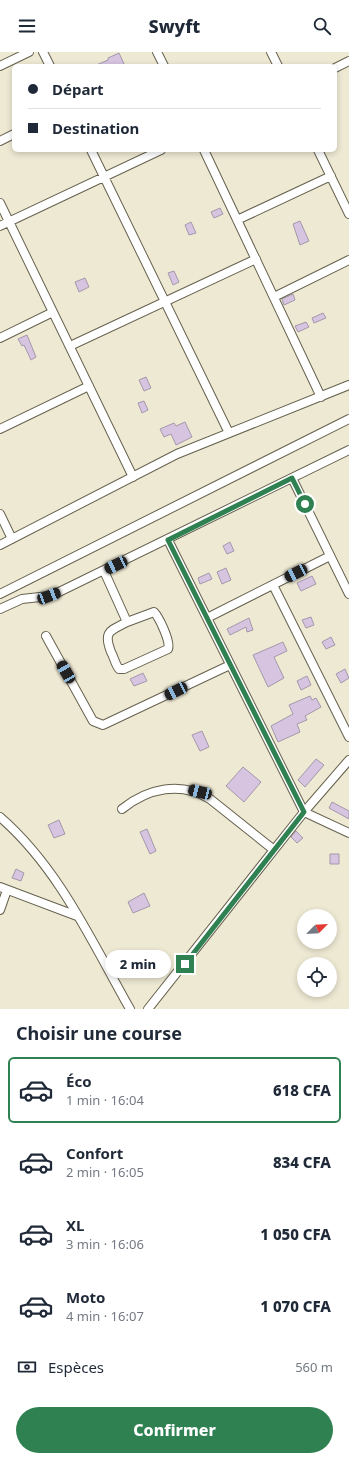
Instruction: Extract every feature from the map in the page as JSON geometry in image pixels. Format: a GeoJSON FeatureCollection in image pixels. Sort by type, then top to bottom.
{"type":"FeatureCollection","features":[{"type":"Feature","properties":{"kind":"street"},"geometry":{"type":"LineString","coordinates":[[0,66],[29,52]]}},
{"type":"Feature","properties":{"kind":"street"},"geometry":{"type":"LineString","coordinates":[[43,52],[49,64]]}},
{"type":"Feature","properties":{"kind":"street"},"geometry":{"type":"LineString","coordinates":[[157,52],[163,64]]}},
{"type":"Feature","properties":{"kind":"street"},"geometry":{"type":"LineString","coordinates":[[271,52],[277,64]]}},
{"type":"Feature","properties":{"kind":"street"},"geometry":{"type":"LineString","coordinates":[[337,67],[349,61]]}},
{"type":"Feature","properties":{"kind":"street"},"geometry":{"type":"LineString","coordinates":[[0,140],[12,135]]}},
{"type":"Feature","properties":{"kind":"street"},"geometry":{"type":"LineString","coordinates":[[92,152],[229,433]]}},
{"type":"Feature","properties":{"kind":"street"},"geometry":{"type":"LineString","coordinates":[[0,226],[157,152]]}},
{"type":"Feature","properties":{"kind":"street"},"geometry":{"type":"LineString","coordinates":[[205,152],[321,396]]}},
{"type":"Feature","properties":{"kind":"street"},"geometry":{"type":"LineString","coordinates":[[319,152],[349,213]]}},
{"type":"Feature","properties":{"kind":"street"},"geometry":{"type":"LineString","coordinates":[[237,220],[331,176]]}},
{"type":"Feature","properties":{"kind":"street"},"geometry":{"type":"LineString","coordinates":[[0,203],[134,477]]}},
{"type":"Feature","properties":{"kind":"street"},"geometry":{"type":"LineString","coordinates":[[70,346],[256,259]]}},
{"type":"Feature","properties":{"kind":"street"},"geometry":{"type":"LineString","coordinates":[[274,297],[349,260]]}},
{"type":"Feature","properties":{"kind":"street"},"geometry":{"type":"LineString","coordinates":[[0,338],[53,312]]}},
{"type":"Feature","properties":{"kind":"street"},"geometry":{"type":"LineString","coordinates":[[0,545],[177,454],[349,385]]}},
{"type":"Feature","properties":{"kind":"street"},"geometry":{"type":"LineString","coordinates":[[0,429],[89,386]]}},
{"type":"Feature","properties":{"kind":"street"},"geometry":{"type":"LineString","coordinates":[[0,594],[349,419]]}},
{"type":"Feature","properties":{"kind":"street"},"geometry":{"type":"LineString","coordinates":[[0,609],[22,599],[49,596],[104,571],[349,450]]}},
{"type":"Feature","properties":{"kind":"street"},"geometry":{"type":"LineString","coordinates":[[292,478],[349,594]]}},
{"type":"Feature","properties":{"kind":"street"},"geometry":{"type":"LineString","coordinates":[[0,514],[12,539]]}},
{"type":"Feature","properties":{"kind":"street"},"geometry":{"type":"LineString","coordinates":[[168,540],[304,812],[349,833]]}},
{"type":"Feature","properties":{"kind":"street"},"geometry":{"type":"LineString","coordinates":[[207,618],[330,556]]}},
{"type":"Feature","properties":{"kind":"street"},"geometry":{"type":"LineString","coordinates":[[104,571],[127,622]]}},
{"type":"Feature","properties":{"kind":"street"},"geometry":{"type":"LineString","coordinates":[[272,585],[349,737]]}},
{"type":"Feature","properties":{"kind":"street"},"geometry":{"type":"LineString","coordinates":[[154,612],[169,643],[168,649],[124,669],[119,669],[107,641],[107,635],[111,630],[127,622],[154,612]]}},
{"type":"Feature","properties":{"kind":"street"},"geometry":{"type":"LineString","coordinates":[[46,636],[94,721],[103,725],[230,665]]}},
{"type":"Feature","properties":{"kind":"street"},"geometry":{"type":"LineString","coordinates":[[148,1009],[304,812],[349,760]]}},
{"type":"Feature","properties":{"kind":"street"},"geometry":{"type":"LineString","coordinates":[[122,809],[134,800],[146,794],[182,788],[200,792],[274,850]]}},
{"type":"Feature","properties":{"kind":"street"},"geometry":{"type":"LineString","coordinates":[[0,817],[23,837],[47,867],[130,1009]]}},
{"type":"Feature","properties":{"kind":"street"},"geometry":{"type":"LineString","coordinates":[[0,910],[4,889],[77,916]]}},
{"type":"Feature","properties":{"kind":"building"},"geometry":{"type":"Polygon","coordinates":[[[119,53],[124,64],[99,64],[108,60],[108,58],[119,53]]]}},
{"type":"Feature","properties":{"kind":"building"},"geometry":{"type":"Polygon","coordinates":[[[220,208],[223,214],[214,218],[211,212],[220,208]]]}},
{"type":"Feature","properties":{"kind":"building"},"geometry":{"type":"Polygon","coordinates":[[[300,221],[309,241],[300,245],[293,224],[300,221]]]}},
{"type":"Feature","properties":{"kind":"building"},"geometry":{"type":"Polygon","coordinates":[[[191,222],[196,233],[189,235],[185,225],[191,222]]]}},
{"type":"Feature","properties":{"kind":"building"},"geometry":{"type":"Polygon","coordinates":[[[174,271],[179,282],[173,285],[168,273],[174,271]]]}},
{"type":"Feature","properties":{"kind":"building"},"geometry":{"type":"Polygon","coordinates":[[[85,278],[89,287],[79,292],[75,282],[85,278]]]}},
{"type":"Feature","properties":{"kind":"building"},"geometry":{"type":"Polygon","coordinates":[[[293,294],[295,300],[284,305],[282,299],[293,294]]]}},
{"type":"Feature","properties":{"kind":"building"},"geometry":{"type":"Polygon","coordinates":[[[323,313],[326,318],[314,323],[312,318],[323,313]]]}},
{"type":"Feature","properties":{"kind":"building"},"geometry":{"type":"Polygon","coordinates":[[[306,322],[309,327],[298,332],[295,326],[306,322]]]}},
{"type":"Feature","properties":{"kind":"building"},"geometry":{"type":"Polygon","coordinates":[[[27,335],[36,357],[31,360],[24,345],[22,346],[18,339],[27,335]]]}},
{"type":"Feature","properties":{"kind":"building"},"geometry":{"type":"Polygon","coordinates":[[[146,377],[151,388],[144,391],[139,380],[146,377]]]}},
{"type":"Feature","properties":{"kind":"building"},"geometry":{"type":"Polygon","coordinates":[[[144,401],[148,410],[142,413],[138,403],[144,401]]]}},
{"type":"Feature","properties":{"kind":"building"},"geometry":{"type":"Polygon","coordinates":[[[185,422],[192,437],[176,445],[171,434],[164,437],[160,429],[174,423],[176,426],[185,422]]]}},
{"type":"Feature","properties":{"kind":"building"},"geometry":{"type":"Polygon","coordinates":[[[230,542],[234,551],[227,554],[223,546],[230,542]]]}},
{"type":"Feature","properties":{"kind":"building"},"geometry":{"type":"Polygon","coordinates":[[[226,568],[231,580],[222,584],[217,572],[226,568]]]}},
{"type":"Feature","properties":{"kind":"building"},"geometry":{"type":"Polygon","coordinates":[[[209,573],[212,579],[200,584],[198,578],[209,573]]]}},
{"type":"Feature","properties":{"kind":"building"},"geometry":{"type":"Polygon","coordinates":[[[312,576],[316,584],[301,591],[297,583],[312,576]]]}},
{"type":"Feature","properties":{"kind":"building"},"geometry":{"type":"Polygon","coordinates":[[[311,617],[314,625],[306,628],[302,620],[311,617]]]}},
{"type":"Feature","properties":{"kind":"building"},"geometry":{"type":"Polygon","coordinates":[[[249,618],[253,630],[247,632],[246,627],[230,635],[227,629],[249,618]]]}},
{"type":"Feature","properties":{"kind":"building"},"geometry":{"type":"Polygon","coordinates":[[[331,637],[335,645],[326,649],[322,642],[331,637]]]}},
{"type":"Feature","properties":{"kind":"building"},"geometry":{"type":"Polygon","coordinates":[[[283,642],[287,651],[274,657],[284,678],[268,687],[253,655],[283,642]]]}},
{"type":"Feature","properties":{"kind":"building"},"geometry":{"type":"Polygon","coordinates":[[[345,669],[349,678],[341,683],[336,674],[345,669]]]}},
{"type":"Feature","properties":{"kind":"building"},"geometry":{"type":"Polygon","coordinates":[[[143,673],[147,681],[134,686],[130,679],[143,673]]]}},
{"type":"Feature","properties":{"kind":"building"},"geometry":{"type":"Polygon","coordinates":[[[307,676],[311,685],[301,690],[297,681],[307,676]]]}},
{"type":"Feature","properties":{"kind":"building"},"geometry":{"type":"Polygon","coordinates":[[[310,696],[312,700],[316,698],[321,707],[305,716],[307,720],[297,724],[300,732],[278,742],[271,726],[293,714],[289,705],[310,696]]]}},
{"type":"Feature","properties":{"kind":"building"},"geometry":{"type":"Polygon","coordinates":[[[202,731],[209,747],[200,751],[192,735],[202,731]]]}},
{"type":"Feature","properties":{"kind":"building"},"geometry":{"type":"Polygon","coordinates":[[[316,759],[324,765],[305,787],[298,780],[316,759]]]}},
{"type":"Feature","properties":{"kind":"building"},"geometry":{"type":"Polygon","coordinates":[[[243,767],[261,782],[244,802],[226,786],[243,767]]]}},
{"type":"Feature","properties":{"kind":"building"},"geometry":{"type":"Polygon","coordinates":[[[332,802],[349,811],[349,819],[329,808],[332,802]]]}},
{"type":"Feature","properties":{"kind":"building"},"geometry":{"type":"Polygon","coordinates":[[[59,820],[65,834],[54,838],[48,825],[59,820]]]}},
{"type":"Feature","properties":{"kind":"building"},"geometry":{"type":"Polygon","coordinates":[[[147,829],[156,851],[150,854],[140,832],[147,829]]]}},
{"type":"Feature","properties":{"kind":"building"},"geometry":{"type":"Polygon","coordinates":[[[296,831],[303,838],[297,843],[291,837],[296,831]]]}},
{"type":"Feature","properties":{"kind":"building"},"geometry":{"type":"Polygon","coordinates":[[[330,854],[339,854],[339,864],[330,864],[330,854]]]}},
{"type":"Feature","properties":{"kind":"building"},"geometry":{"type":"Polygon","coordinates":[[[16,869],[24,873],[21,881],[12,878],[16,869]]]}},
{"type":"Feature","properties":{"kind":"building"},"geometry":{"type":"Polygon","coordinates":[[[144,893],[150,906],[133,913],[128,902],[144,893]]]}},
{"type":"Feature","properties":{"kind":"route"},"geometry":{"type":"LineString","coordinates":[[185,964],[304,812],[168,540],[292,478],[305,504]]}}]}
